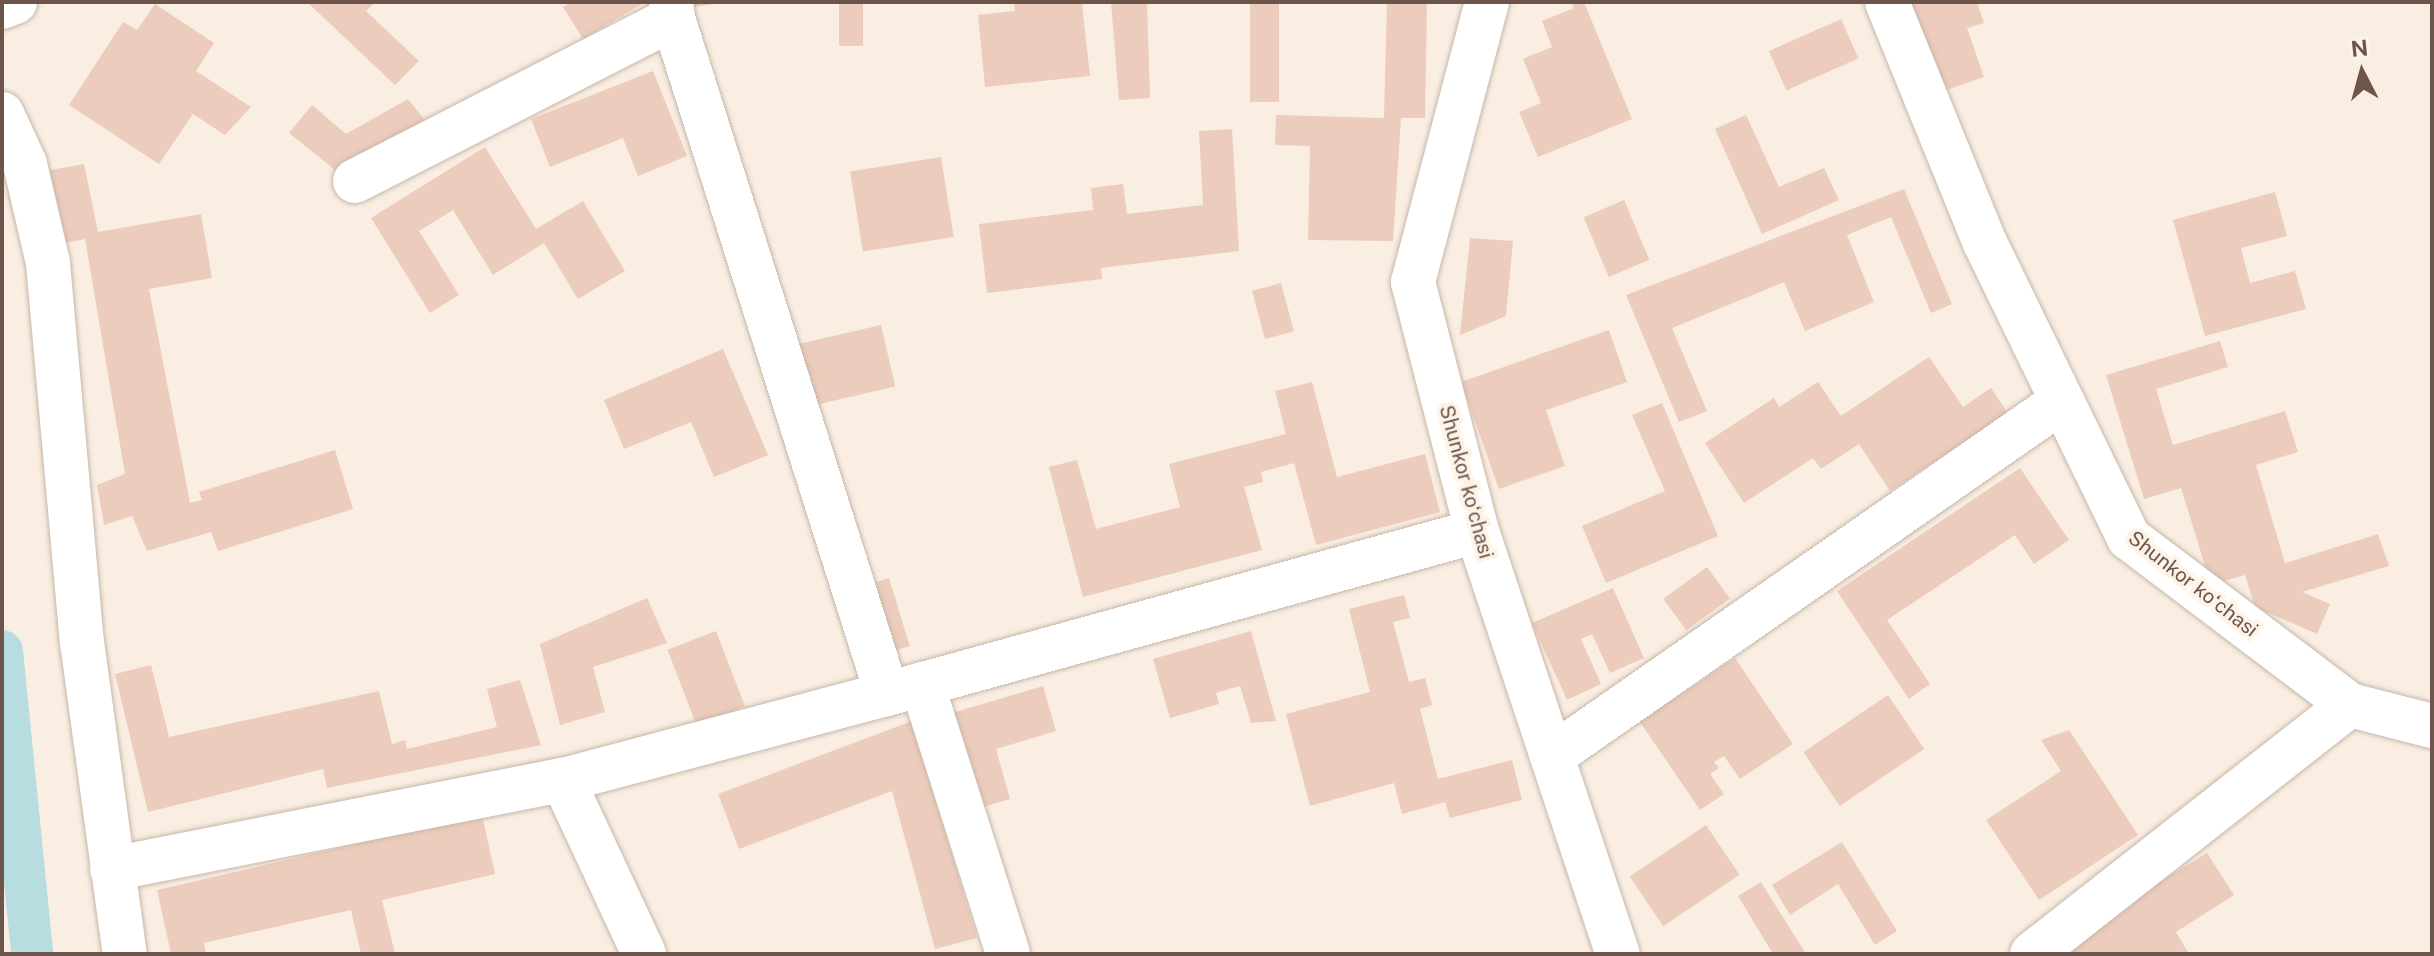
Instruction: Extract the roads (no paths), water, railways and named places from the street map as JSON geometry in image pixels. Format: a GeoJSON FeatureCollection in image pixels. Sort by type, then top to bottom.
{"type":"FeatureCollection","features":[{"type":"Feature","properties":{"kind":"street"},"geometry":{"type":"LineString","coordinates":[[2,7],[15,2]]}},
{"type":"Feature","properties":{"kind":"street","name":"Shunkor koʻchasi"},"geometry":{"type":"LineString","coordinates":[[1487,2],[1413,282],[1477,531],[1618,954]]}},
{"type":"Feature","properties":{"kind":"street","name":"Shunkor koʻchasi"},"geometry":{"type":"LineString","coordinates":[[1887,2],[1985,243],[2129,538],[2350,705],[2432,726]]}},
{"type":"Feature","properties":{"kind":"street"},"geometry":{"type":"LineString","coordinates":[[355,181],[672,10],[905,689],[1008,954]]}},
{"type":"Feature","properties":{"kind":"street"},"geometry":{"type":"LineString","coordinates":[[2,114],[25,164],[48,263],[82,642],[125,954]]}},
{"type":"Feature","properties":{"kind":"street"},"geometry":{"type":"LineString","coordinates":[[1552,756],[2062,401]]}},
{"type":"Feature","properties":{"kind":"street"},"geometry":{"type":"LineString","coordinates":[[112,869],[563,780],[1477,531]]}},
{"type":"Feature","properties":{"kind":"street"},"geometry":{"type":"LineString","coordinates":[[2032,954],[2350,705]]}},
{"type":"Feature","properties":{"kind":"street"},"geometry":{"type":"LineString","coordinates":[[563,780],[644,954]]}},
{"type":"Feature","properties":{"kind":"waterway"},"geometry":{"type":"LineString","coordinates":[[2,651],[32,954]]}}]}
